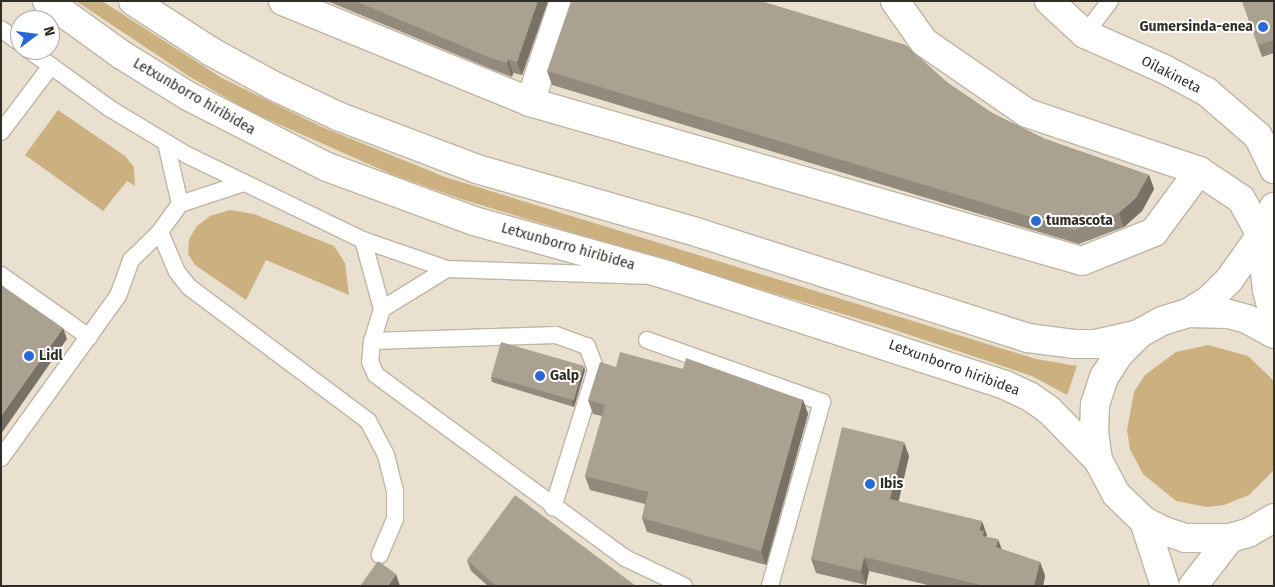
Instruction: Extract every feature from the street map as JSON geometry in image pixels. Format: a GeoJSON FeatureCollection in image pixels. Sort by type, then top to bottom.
{"type":"FeatureCollection","features":[{"type":"Feature","properties":{"kind":"main road","name":"Letxunborro hiribidea"},"geometry":{"type":"LineString","coordinates":[[47,1],[122,55],[188,96],[327,167],[474,221],[667,275],[1005,385],[1030,396],[1049,410],[1098,460]]}},
{"type":"Feature","properties":{"kind":"main road"},"geometry":{"type":"LineString","coordinates":[[133,1],[210,51],[274,86],[357,124],[477,169],[696,232],[1028,338],[1050,343],[1096,344],[1139,334]]}},
{"type":"Feature","properties":{"kind":"main road"},"geometry":{"type":"LineString","coordinates":[[530,102],[564,1]]}},
{"type":"Feature","properties":{"kind":"main road"},"geometry":{"type":"LineString","coordinates":[[895,1],[924,42],[1027,113],[1199,170],[1241,199],[1261,236],[1266,290],[1274,319]]}},
{"type":"Feature","properties":{"kind":"main road","name":"Oilakineta"},"geometry":{"type":"LineString","coordinates":[[1049,1],[1085,34],[1164,69],[1207,92],[1258,136],[1274,169]]}},
{"type":"Feature","properties":{"kind":"main road"},"geometry":{"type":"LineString","coordinates":[[290,3],[530,102],[1082,261],[1154,232],[1199,170]]}},
{"type":"Feature","properties":{"kind":"main road"},"geometry":{"type":"LineString","coordinates":[[1274,207],[1261,236],[1229,280],[1210,299],[1188,313],[1162,321],[1139,334],[1119,354],[1104,377],[1095,404],[1094,432],[1098,460],[1116,494],[1144,521],[1185,538],[1230,538],[1248,532],[1274,518]]}},
{"type":"Feature","properties":{"kind":"main road"},"geometry":{"type":"LineString","coordinates":[[1188,313],[1228,314],[1247,319],[1274,334]]}},
{"type":"Feature","properties":{"kind":"main road"},"geometry":{"type":"LineString","coordinates":[[1144,521],[1165,586]]}},
{"type":"Feature","properties":{"kind":"main road"},"geometry":{"type":"LineString","coordinates":[[1193,586],[1230,538]]}},
{"type":"Feature","properties":{"kind":"lane"},"geometry":{"type":"LineString","coordinates":[[1085,34],[1110,1]]}},
{"type":"Feature","properties":{"kind":"lane"},"geometry":{"type":"LineString","coordinates":[[43,60],[109,108],[166,143],[363,240],[447,269],[607,277],[667,275]]}},
{"type":"Feature","properties":{"kind":"lane"},"geometry":{"type":"LineString","coordinates":[[1,132],[51,66]]}},
{"type":"Feature","properties":{"kind":"lane"},"geometry":{"type":"LineString","coordinates":[[166,143],[180,204]]}},
{"type":"Feature","properties":{"kind":"lane"},"geometry":{"type":"LineString","coordinates":[[1,458],[118,296],[131,260],[160,232],[180,204],[244,183]]}},
{"type":"Feature","properties":{"kind":"lane"},"geometry":{"type":"LineString","coordinates":[[160,232],[177,272],[189,287],[368,421],[386,455],[394,492],[395,519],[380,555]]}},
{"type":"Feature","properties":{"kind":"lane"},"geometry":{"type":"LineString","coordinates":[[363,240],[382,309],[372,341],[370,362],[376,375],[553,507],[625,558],[684,586]]}},
{"type":"Feature","properties":{"kind":"lane"},"geometry":{"type":"LineString","coordinates":[[382,309],[447,269]]}},
{"type":"Feature","properties":{"kind":"lane"},"geometry":{"type":"LineString","coordinates":[[1,275],[89,337]]}},
{"type":"Feature","properties":{"kind":"lane"},"geometry":{"type":"LineString","coordinates":[[372,341],[556,335],[587,346],[596,370],[553,507]]}},
{"type":"Feature","properties":{"kind":"lane"},"geometry":{"type":"LineString","coordinates":[[647,340],[822,402],[770,586]]}},
{"type":"Feature","properties":{"kind":"shaded area"},"geometry":{"type":"Polygon","coordinates":[[[76,1],[102,1],[222,78],[322,127],[445,177],[1036,359],[1077,366],[1067,395],[1032,376],[886,327],[464,200],[391,174],[251,112],[190,77],[76,1]]]}},
{"type":"Feature","properties":{"kind":"shaded area"},"geometry":{"type":"Polygon","coordinates":[[[58,110],[125,156],[134,167],[135,186],[127,181],[103,211],[25,155],[58,110]]]}},
{"type":"Feature","properties":{"kind":"shaded area"},"geometry":{"type":"Polygon","coordinates":[[[230,210],[254,214],[334,246],[345,263],[349,295],[266,260],[246,300],[195,265],[188,254],[189,239],[197,226],[210,216],[230,210]]]}},
{"type":"Feature","properties":{"kind":"shaded area"},"geometry":{"type":"Polygon","coordinates":[[[1208,345],[1248,356],[1274,381],[1274,470],[1249,495],[1224,505],[1207,507],[1176,501],[1143,474],[1130,449],[1127,430],[1134,392],[1145,375],[1176,352],[1208,345]]]}},
{"type":"Feature","properties":{"kind":"building"},"geometry":{"type":"Polygon","coordinates":[[[355,1],[538,1],[517,62],[508,59],[507,63],[355,1]]]}},
{"type":"Feature","properties":{"kind":"building"},"geometry":{"type":"Polygon","coordinates":[[[571,1],[761,1],[906,45],[948,83],[992,113],[1045,139],[1149,175],[1136,198],[1119,213],[1074,230],[547,71],[571,1]]]}},
{"type":"Feature","properties":{"kind":"building","name":"Gumersinda-enea"},"geometry":{"type":"Polygon","coordinates":[[[1242,1],[1274,1],[1274,40],[1258,45],[1242,1]]]}},
{"type":"Feature","properties":{"kind":"building","name":"Lidl"},"geometry":{"type":"Polygon","coordinates":[[[1,285],[63,328],[1,416],[1,285]]]}},
{"type":"Feature","properties":{"kind":"building","name":"Galp"},"geometry":{"type":"Polygon","coordinates":[[[501,342],[584,366],[574,400],[491,377],[501,342]]]}},
{"type":"Feature","properties":{"kind":"building"},"geometry":{"type":"Polygon","coordinates":[[[620,352],[683,369],[686,358],[803,400],[761,551],[642,518],[648,492],[585,476],[605,405],[588,400],[600,362],[616,367],[620,352]]]}},
{"type":"Feature","properties":{"kind":"building","name":"Ibis"},"geometry":{"type":"Polygon","coordinates":[[[842,427],[904,442],[890,499],[982,521],[979,530],[984,531],[983,536],[998,539],[996,547],[1040,562],[1034,586],[985,586],[864,557],[861,571],[811,559],[842,427]]]}},
{"type":"Feature","properties":{"kind":"building"},"geometry":{"type":"Polygon","coordinates":[[[515,495],[636,586],[496,586],[467,560],[515,495]]]}},
{"type":"Feature","properties":{"kind":"building"},"geometry":{"type":"Polygon","coordinates":[[[378,561],[396,574],[388,586],[360,586],[378,561]]]}},
{"type":"Feature","properties":{"kind":"place","name":"Gumersinda-enea"},"geometry":{"type":"Point","coordinates":[1263,27]}},
{"type":"Feature","properties":{"kind":"place","name":"tumascota"},"geometry":{"type":"Point","coordinates":[1036,221]}},
{"type":"Feature","properties":{"kind":"place","name":"Lidl"},"geometry":{"type":"Point","coordinates":[29,356]}},
{"type":"Feature","properties":{"kind":"place","name":"Galp"},"geometry":{"type":"Point","coordinates":[540,376]}},
{"type":"Feature","properties":{"kind":"place","name":"Ibis"},"geometry":{"type":"Point","coordinates":[870,484]}}]}
